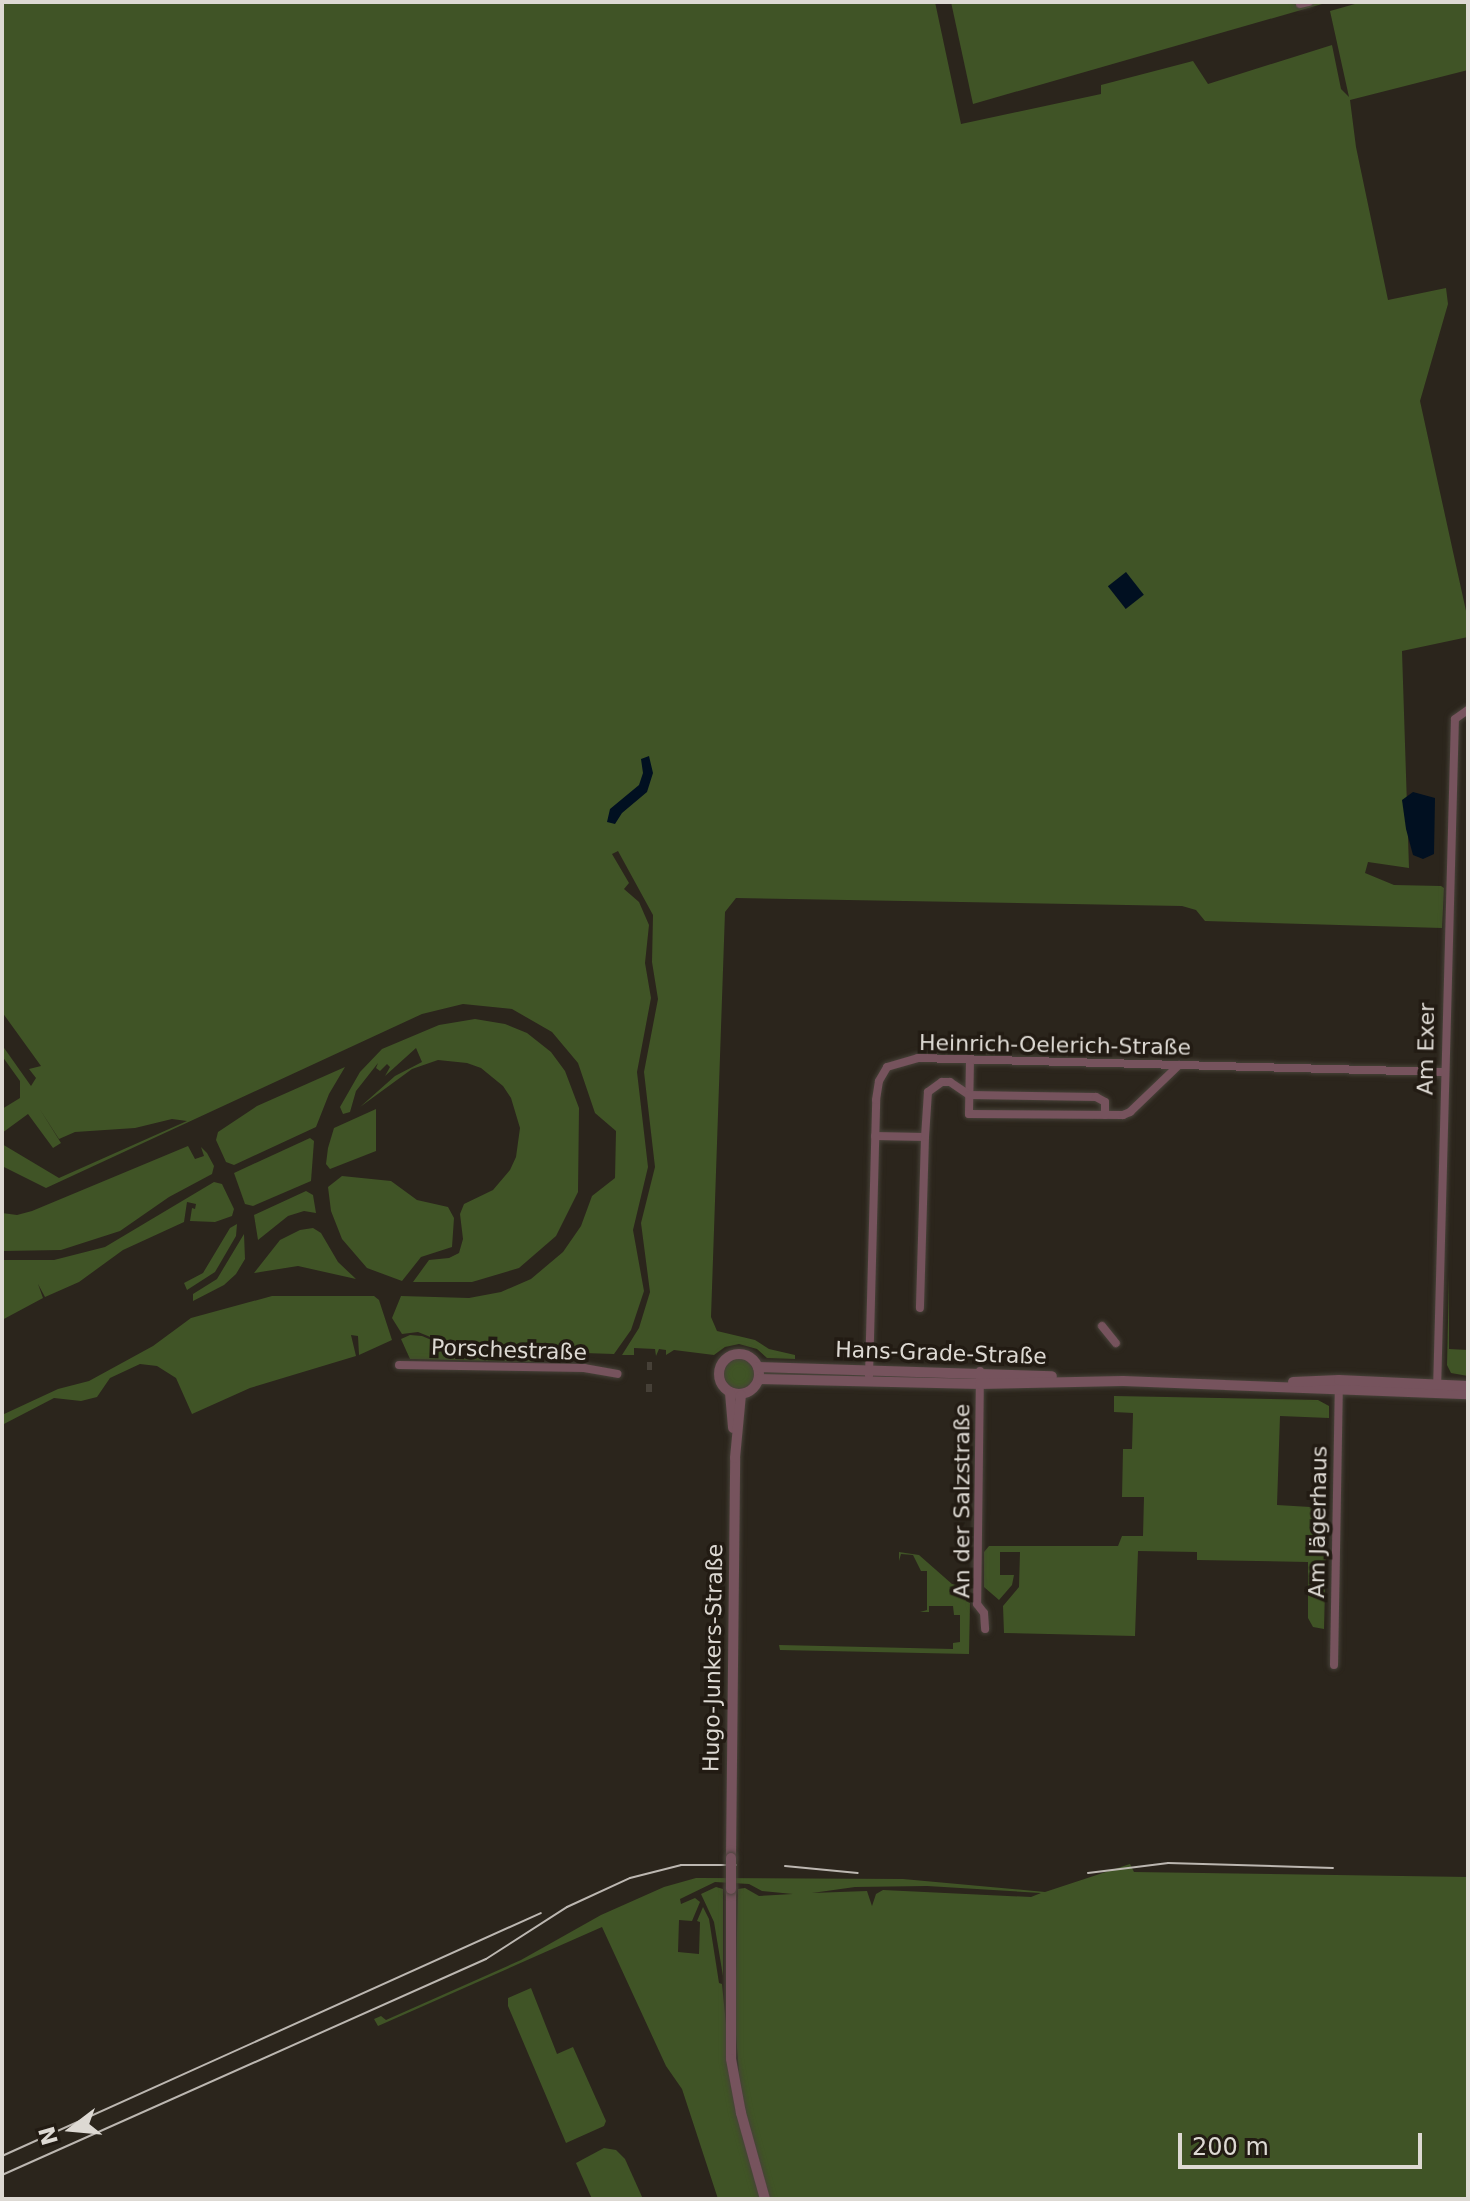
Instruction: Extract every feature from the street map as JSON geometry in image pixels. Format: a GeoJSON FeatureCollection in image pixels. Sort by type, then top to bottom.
{"type":"FeatureCollection","features":[{"type":"Feature","properties":{"kind":"street","name":"Am Exer"},"geometry":{"type":"LineString","coordinates":[[1437,1390],[1443,1072],[1455,719],[1468,710]]}},
{"type":"Feature","properties":{"kind":"street","name":"Heinrich-Oelerich-Straße"},"geometry":{"type":"LineString","coordinates":[[869,1381],[875,1136],[879,1081],[887,1067],[918,1058],[1443,1072]]}},
{"type":"Feature","properties":{"kind":"street"},"geometry":{"type":"LineString","coordinates":[[970,1060],[969,1114],[1105,1115],[1130,1112],[1180,1065]]}},
{"type":"Feature","properties":{"kind":"street"},"geometry":{"type":"LineString","coordinates":[[920,1308],[926,1098],[932,1087],[950,1082],[969,1095],[1096,1097],[1105,1102],[1105,1115]]}},
{"type":"Feature","properties":{"kind":"street"},"geometry":{"type":"LineString","coordinates":[[875,1136],[925,1137]]}},
{"type":"Feature","properties":{"kind":"street"},"geometry":{"type":"LineString","coordinates":[[1102,1326],[1116,1343]]}},
{"type":"Feature","properties":{"kind":"street"},"geometry":{"type":"LineString","coordinates":[[743,1354],[758,1373],[752,1390],[736,1394],[718,1377],[725,1359],[743,1354]]}},
{"type":"Feature","properties":{"kind":"street","name":"Porschestraße"},"geometry":{"type":"LineString","coordinates":[[399,1365],[584,1368],[617,1374]]}},
{"type":"Feature","properties":{"kind":"street","name":"Hans-Grade-Straße"},"geometry":{"type":"LineString","coordinates":[[758,1373],[869,1369],[980,1371],[1123,1381],[1339,1386],[1468,1394]]}},
{"type":"Feature","properties":{"kind":"street","name":"An der Salzstraße"},"geometry":{"type":"LineString","coordinates":[[980,1371],[977,1604],[984,1613],[985,1629]]}},
{"type":"Feature","properties":{"kind":"street","name":"Hans-Grade-Straße"},"geometry":{"type":"LineString","coordinates":[[758,1373],[869,1381],[980,1384],[1123,1381]]}},
{"type":"Feature","properties":{"kind":"street","name":"Am Jägerhaus"},"geometry":{"type":"LineString","coordinates":[[1334,1665],[1339,1386]]}},
{"type":"Feature","properties":{"kind":"street","name":"Hans-Grade-Straße"},"geometry":{"type":"LineString","coordinates":[[1437,1390],[1468,1386]]}},
{"type":"Feature","properties":{"kind":"street","name":"Hugo-Junkers-Straße"},"geometry":{"type":"LineString","coordinates":[[736,1394],[731,2059],[741,2113],[765,2199]]}},
{"type":"Feature","properties":{"kind":"green space"},"geometry":{"type":"Polygon","coordinates":[[[2,2],[935,2],[961,124],[1101,94],[1101,85],[1193,61],[1208,84],[1332,45],[1341,89],[1349,97],[1330,11],[1362,2],[1468,2],[1468,70],[1350,100],[1356,147],[1388,300],[1446,288],[1448,304],[1420,401],[1468,620],[1468,637],[1402,651],[1409,868],[1368,862],[1365,873],[1394,885],[1444,888],[1442,928],[1205,921],[1196,910],[1182,906],[736,898],[725,912],[711,1317],[717,1331],[755,1340],[769,1349],[795,1355],[795,1359],[767,1358],[757,1349],[739,1344],[725,1347],[714,1355],[674,1350],[666,1355],[666,1350],[659,1349],[656,1356],[655,1349],[634,1348],[634,1355],[622,1355],[639,1328],[650,1292],[641,1223],[655,1167],[644,1072],[658,999],[652,962],[653,915],[618,851],[612,854],[629,883],[624,889],[639,902],[649,925],[645,963],[651,998],[637,1072],[648,1167],[633,1230],[644,1291],[631,1330],[614,1354],[460,1349],[418,1332],[402,1334],[392,1318],[401,1296],[469,1298],[501,1292],[531,1279],[563,1252],[581,1226],[592,1196],[615,1178],[616,1131],[595,1113],[578,1063],[552,1032],[512,1009],[463,1004],[422,1014],[46,1188],[2,1166],[2,1144],[59,1178],[187,1121],[172,1119],[135,1128],[75,1132],[59,1139],[39,1108],[61,1143],[53,1148],[28,1114],[2,1133],[2,1109],[20,1098],[20,1081],[2,1056],[2,1045],[31,1086],[36,1078],[29,1069],[41,1066],[2,1012],[2,2]]]}},
{"type":"Feature","properties":{"kind":"green space"},"geometry":{"type":"Polygon","coordinates":[[[951,2],[1329,2],[973,104],[951,2]]]}},
{"type":"Feature","properties":{"kind":"green space"},"geometry":{"type":"Polygon","coordinates":[[[475,1019],[505,1024],[527,1033],[551,1052],[565,1071],[579,1108],[578,1192],[556,1236],[519,1268],[472,1282],[413,1282],[429,1260],[449,1258],[459,1253],[463,1239],[460,1214],[464,1204],[493,1190],[510,1170],[516,1157],[520,1128],[511,1098],[503,1086],[481,1068],[438,1060],[412,1069],[360,1107],[395,1076],[422,1062],[416,1048],[385,1076],[390,1067],[387,1064],[380,1071],[376,1068],[378,1063],[356,1091],[350,1112],[343,1114],[340,1107],[360,1072],[382,1049],[439,1025],[475,1019]]]}},
{"type":"Feature","properties":{"kind":"green space"},"geometry":{"type":"Polygon","coordinates":[[[345,1067],[329,1094],[316,1127],[234,1165],[226,1162],[216,1140],[218,1132],[257,1106],[345,1067]]]}},
{"type":"Feature","properties":{"kind":"green space"},"geometry":{"type":"Polygon","coordinates":[[[376,1109],[376,1151],[330,1169],[326,1164],[334,1128],[376,1109]]]}},
{"type":"Feature","properties":{"kind":"green space"},"geometry":{"type":"Polygon","coordinates":[[[310,1138],[314,1141],[311,1181],[253,1206],[245,1204],[234,1173],[310,1138]]]}},
{"type":"Feature","properties":{"kind":"green space"},"geometry":{"type":"Polygon","coordinates":[[[188,1146],[195,1159],[204,1156],[201,1147],[207,1153],[214,1166],[212,1174],[169,1197],[120,1231],[61,1250],[2,1251],[2,1213],[17,1215],[32,1211],[188,1146]]]}},
{"type":"Feature","properties":{"kind":"green space"},"geometry":{"type":"Polygon","coordinates":[[[342,1176],[391,1181],[417,1200],[448,1207],[454,1218],[452,1247],[421,1257],[402,1281],[367,1268],[342,1239],[331,1211],[328,1187],[342,1176]]]}},
{"type":"Feature","properties":{"kind":"green space"},"geometry":{"type":"Polygon","coordinates":[[[214,1182],[222,1184],[234,1209],[232,1216],[215,1222],[190,1221],[192,1208],[195,1209],[196,1204],[187,1202],[184,1222],[123,1250],[79,1282],[45,1297],[38,1284],[43,1298],[2,1320],[2,1260],[54,1260],[105,1247],[214,1182]]]}},
{"type":"Feature","properties":{"kind":"green space"},"geometry":{"type":"Polygon","coordinates":[[[306,1191],[313,1195],[316,1213],[304,1211],[288,1216],[258,1240],[254,1215],[306,1191]]]}},
{"type":"Feature","properties":{"kind":"green space"},"geometry":{"type":"Polygon","coordinates":[[[237,1224],[236,1236],[215,1272],[187,1290],[184,1283],[203,1273],[230,1228],[237,1224]]]}},
{"type":"Feature","properties":{"kind":"green space"},"geometry":{"type":"Polygon","coordinates":[[[313,1228],[321,1233],[338,1262],[356,1279],[298,1266],[254,1273],[280,1240],[300,1230],[313,1228]]]}},
{"type":"Feature","properties":{"kind":"green space"},"geometry":{"type":"Polygon","coordinates":[[[244,1234],[245,1259],[236,1274],[224,1285],[193,1301],[193,1294],[217,1279],[244,1234]]]}},
{"type":"Feature","properties":{"kind":"green space"},"geometry":{"type":"Polygon","coordinates":[[[1449,1275],[1449,1349],[1468,1350],[1468,1376],[1451,1373],[1447,1365],[1449,1275]]]}},
{"type":"Feature","properties":{"kind":"green space"},"geometry":{"type":"Polygon","coordinates":[[[272,1296],[374,1296],[379,1300],[392,1340],[359,1355],[358,1336],[351,1335],[356,1356],[250,1388],[192,1414],[176,1378],[157,1366],[140,1364],[110,1378],[97,1397],[81,1401],[54,1398],[2,1425],[2,1415],[58,1389],[89,1381],[153,1346],[191,1318],[272,1296]]]}},
{"type":"Feature","properties":{"kind":"green space"},"geometry":{"type":"Polygon","coordinates":[[[410,1335],[422,1336],[460,1352],[534,1355],[534,1362],[410,1359],[401,1339],[410,1335]]]}},
{"type":"Feature","properties":{"kind":"green space"},"geometry":{"type":"Polygon","coordinates":[[[739,1359],[750,1363],[754,1374],[750,1385],[739,1389],[728,1385],[724,1374],[728,1363],[739,1359]]]}},
{"type":"Feature","properties":{"kind":"green space"},"geometry":{"type":"Polygon","coordinates":[[[1114,1396],[1318,1400],[1329,1406],[1329,1418],[1280,1416],[1277,1505],[1327,1508],[1324,1629],[1313,1627],[1308,1618],[1308,1562],[1197,1560],[1197,1552],[1138,1551],[1135,1636],[1004,1633],[1003,1606],[1019,1587],[1020,1552],[1000,1552],[1000,1575],[1014,1575],[1012,1585],[999,1600],[984,1587],[984,1552],[989,1546],[1118,1546],[1122,1536],[1143,1536],[1144,1497],[1122,1497],[1123,1449],[1132,1449],[1133,1413],[1114,1412],[1114,1396]]]}},
{"type":"Feature","properties":{"kind":"green space"},"geometry":{"type":"Polygon","coordinates":[[[899,1552],[919,1555],[952,1584],[966,1586],[966,1601],[970,1603],[969,1654],[780,1650],[779,1645],[953,1649],[953,1643],[960,1642],[960,1615],[954,1615],[953,1606],[929,1606],[929,1612],[920,1612],[927,1610],[927,1571],[921,1571],[913,1555],[901,1554],[899,1561],[899,1552]]]}},
{"type":"Feature","properties":{"kind":"green space"},"geometry":{"type":"Polygon","coordinates":[[[1130,1864],[1134,1872],[1468,1877],[1468,2199],[770,2199],[746,2115],[739,2074],[735,2021],[738,1889],[745,1888],[759,1896],[793,1894],[762,1891],[749,1884],[715,1882],[680,1899],[681,1904],[695,1898],[700,1902],[692,1921],[679,1920],[678,1952],[699,1954],[700,1922],[697,1921],[703,1907],[709,1919],[719,1983],[722,1984],[733,2095],[760,2199],[718,2199],[682,2089],[666,2066],[602,1927],[378,2026],[374,2019],[381,2016],[386,2020],[521,1960],[601,1915],[664,1887],[696,1878],[903,1879],[1045,1892],[1130,1864]],[[927,1886],[855,1887],[812,1893],[867,1891],[872,1906],[876,1894],[883,1890],[1031,1897],[1041,1893],[927,1886]]]}},
{"type":"Feature","properties":{"kind":"green space"},"geometry":{"type":"Polygon","coordinates":[[[716,1887],[723,1889],[723,1976],[714,1922],[701,1894],[716,1887]]]}},
{"type":"Feature","properties":{"kind":"green space"},"geometry":{"type":"Polygon","coordinates":[[[531,1988],[557,2054],[573,2047],[606,2121],[604,2126],[566,2143],[508,2006],[508,1998],[531,1988]]]}},
{"type":"Feature","properties":{"kind":"green space"},"geometry":{"type":"Polygon","coordinates":[[[604,2148],[616,2150],[625,2159],[643,2199],[592,2199],[576,2163],[604,2148]]]}},
{"type":"Feature","properties":{"kind":"water"},"geometry":{"type":"Polygon","coordinates":[[[1126,572],[1144,595],[1126,609],[1108,586],[1126,572]]]}},
{"type":"Feature","properties":{"kind":"water"},"geometry":{"type":"Polygon","coordinates":[[[649,756],[653,773],[647,792],[622,813],[615,824],[607,822],[610,809],[639,785],[643,773],[641,759],[649,756]]]}},
{"type":"Feature","properties":{"kind":"water"},"geometry":{"type":"Polygon","coordinates":[[[1413,792],[1435,798],[1434,854],[1423,859],[1413,855],[1406,829],[1402,800],[1413,792]]]}},
{"type":"Feature","properties":{"kind":"tunnel"},"geometry":{"type":"LineString","coordinates":[[647,1366],[652,1366]]}},
{"type":"Feature","properties":{"kind":"tunnel"},"geometry":{"type":"LineString","coordinates":[[646,1388],[652,1388]]}},
{"type":"Feature","properties":{"kind":"railway"},"geometry":{"type":"LineString","coordinates":[[1088,1873],[1168,1863],[1333,1868]]}},
{"type":"Feature","properties":{"kind":"railway"},"geometry":{"type":"LineString","coordinates":[[2,2175],[486,1959],[567,1907],[630,1878],[681,1865],[736,1865]]}},
{"type":"Feature","properties":{"kind":"railway"},"geometry":{"type":"LineString","coordinates":[[785,1866],[858,1873]]}},
{"type":"Feature","properties":{"kind":"railway"},"geometry":{"type":"LineString","coordinates":[[2,2156],[541,1913]]}}]}
